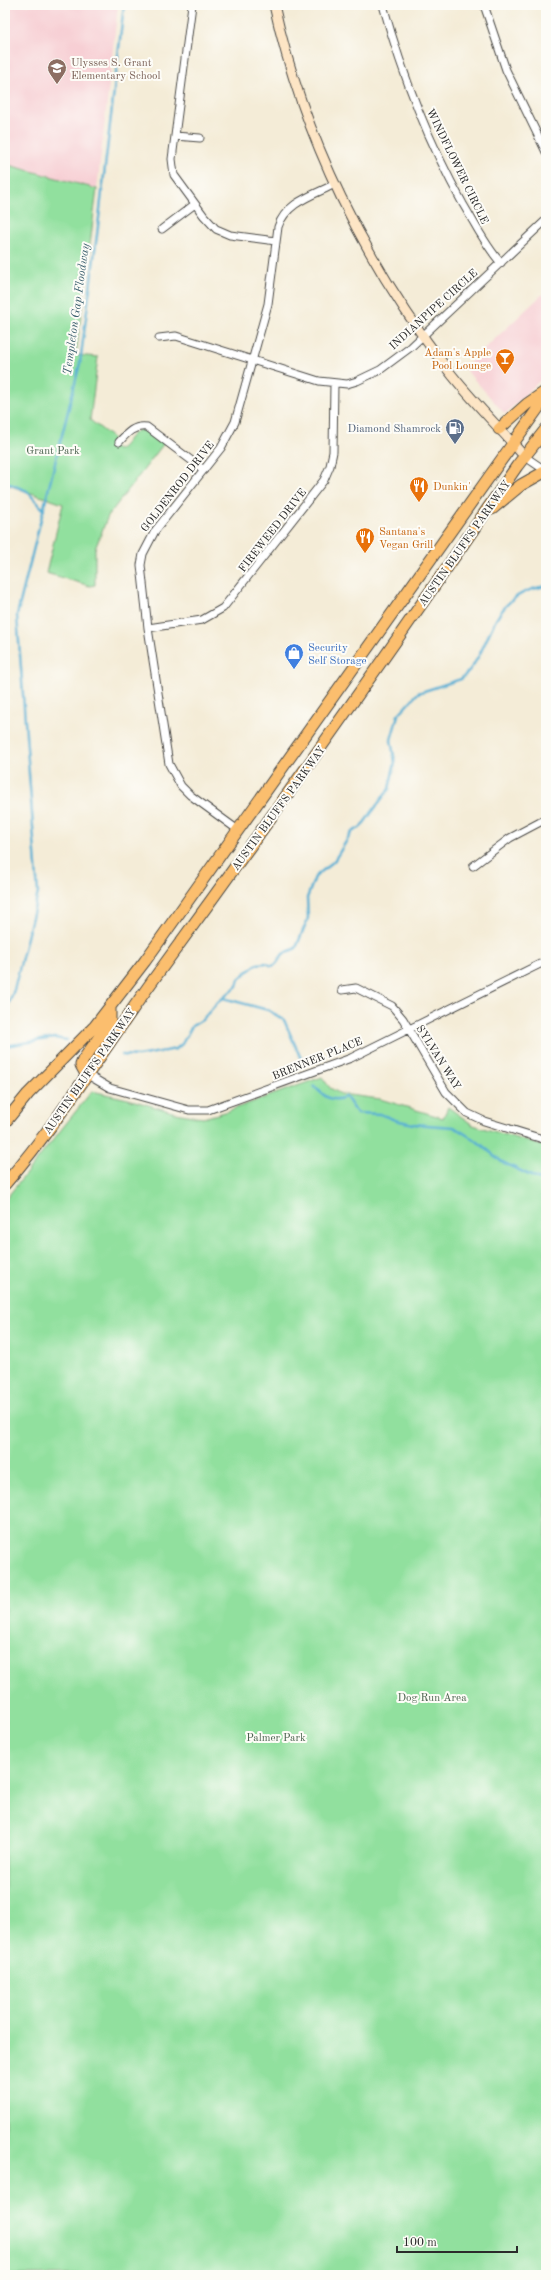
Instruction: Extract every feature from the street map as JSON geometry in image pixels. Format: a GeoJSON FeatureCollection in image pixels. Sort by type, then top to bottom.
{"type":"FeatureCollection","features":[{"type":"Feature","properties":{"kind":"main road"},"geometry":{"type":"LineString","coordinates":[[499,430],[527,404],[546,391]]}},
{"type":"Feature","properties":{"kind":"main road","name":"AUSTIN BLUFFS PARKWAY"},"geometry":{"type":"LineString","coordinates":[[5,1122],[28,1094],[110,1008],[238,830],[512,442],[546,397]]}},
{"type":"Feature","properties":{"kind":"main road","name":"AUSTIN BLUFFS PARKWAY"},"geometry":{"type":"LineString","coordinates":[[5,1184],[35,1147],[86,1074],[279,809],[524,456],[546,429]]}},
{"type":"Feature","properties":{"kind":"main road"},"geometry":{"type":"LineString","coordinates":[[480,520],[521,485],[546,471]]}},
{"type":"Feature","properties":{"kind":"main road"},"geometry":{"type":"LineString","coordinates":[[86,1074],[81,1065],[110,1022],[110,1008]]}},
{"type":"Feature","properties":{"kind":"street"},"geometry":{"type":"LineString","coordinates":[[192,5],[172,159],[174,175],[210,223],[223,233],[276,241]]}},
{"type":"Feature","properties":{"kind":"street"},"geometry":{"type":"LineString","coordinates":[[274,5],[297,85],[335,184],[376,264],[423,336],[457,381],[499,430],[524,456],[546,471]]}},
{"type":"Feature","properties":{"kind":"street","name":"WINDFLOWER CIRCLE"},"geometry":{"type":"LineString","coordinates":[[383,5],[401,65],[436,151],[478,230],[500,263]]}},
{"type":"Feature","properties":{"kind":"street"},"geometry":{"type":"LineString","coordinates":[[484,5],[506,70],[546,152]]}},
{"type":"Feature","properties":{"kind":"street"},"geometry":{"type":"LineString","coordinates":[[175,136],[200,138]]}},
{"type":"Feature","properties":{"kind":"street","name":"GOLDENROD DRIVE"},"geometry":{"type":"LineString","coordinates":[[238,830],[190,795],[181,786],[169,764],[141,575],[143,554],[155,531],[204,470],[228,436],[234,422],[268,304],[276,241],[282,217],[287,210],[335,184]]}},
{"type":"Feature","properties":{"kind":"street"},"geometry":{"type":"LineString","coordinates":[[162,228],[195,204]]}},
{"type":"Feature","properties":{"kind":"street","name":"INDIANPIPE CIRCLE"},"geometry":{"type":"LineString","coordinates":[[159,338],[176,336],[319,381],[334,384],[347,384],[368,377],[380,370],[423,336],[546,220]]}},
{"type":"Feature","properties":{"kind":"street","name":"FIREWEED DRIVE"},"geometry":{"type":"LineString","coordinates":[[148,628],[202,620],[223,608],[316,492],[330,466],[333,452],[334,384]]}},
{"type":"Feature","properties":{"kind":"street"},"geometry":{"type":"LineString","coordinates":[[119,442],[132,429],[140,426],[147,427],[204,470]]}},
{"type":"Feature","properties":{"kind":"street"},"geometry":{"type":"LineString","coordinates":[[473,866],[516,834],[546,819]]}},
{"type":"Feature","properties":{"kind":"street","name":"BRENNER PLACE"},"geometry":{"type":"LineString","coordinates":[[86,1074],[110,1088],[189,1110],[208,1110],[351,1058],[546,961]]}},
{"type":"Feature","properties":{"kind":"street","name":"SYLVAN WAY"},"geometry":{"type":"LineString","coordinates":[[342,990],[356,988],[386,1002],[397,1012],[446,1092],[463,1110],[484,1121],[546,1140]]}},
{"type":"Feature","properties":{"kind":"shaded area","name":"Ulysses S. Grant Elementary School"},"geometry":{"type":"Polygon","coordinates":[[[5,5],[118,5],[97,189],[5,164],[5,5]]]}},
{"type":"Feature","properties":{"kind":"shaded area"},"geometry":{"type":"Polygon","coordinates":[[[546,291],[546,375],[505,414],[464,368],[546,291]]]}},
{"type":"Feature","properties":{"kind":"green space","name":"Grant Park"},"geometry":{"type":"Polygon","coordinates":[[[5,164],[97,189],[76,355],[98,357],[90,420],[113,438],[111,445],[117,450],[123,446],[133,434],[141,429],[152,432],[165,442],[108,516],[95,549],[95,585],[90,586],[46,573],[63,504],[5,484],[5,164]]]}},
{"type":"Feature","properties":{"kind":"green space","name":"Palmer Park"},"geometry":{"type":"Polygon","coordinates":[[[322,1077],[330,1088],[341,1094],[380,1099],[443,1118],[448,1107],[473,1125],[546,1147],[546,2275],[5,2275],[5,1200],[92,1091],[128,1099],[176,1113],[203,1118],[225,1112],[322,1077]]]}},
{"type":"Feature","properties":{"kind":"waterway","name":"Templeton Gap Floodway"},"geometry":{"type":"LineString","coordinates":[[5,1013],[14,990],[38,893],[17,615],[80,363],[97,235],[124,5]]}},
{"type":"Feature","properties":{"kind":"waterway"},"geometry":{"type":"LineString","coordinates":[[5,482],[27,491],[44,510]]}},
{"type":"Feature","properties":{"kind":"waterway","name":"Templeton Gap Floodway"},"geometry":{"type":"LineString","coordinates":[[122,1055],[138,1056],[176,1049],[182,1044],[192,1026],[202,1020],[217,1003],[237,986],[239,979],[248,971],[257,964],[266,963],[272,966],[276,964],[283,954],[296,948],[308,918],[307,898],[315,877],[334,861],[352,832],[361,827],[389,789],[395,762],[391,740],[398,715],[418,693],[461,679],[472,667],[493,625],[511,600],[526,592],[546,586]]}},
{"type":"Feature","properties":{"kind":"waterway","name":"Templeton Gap Floodway"},"geometry":{"type":"LineString","coordinates":[[223,998],[268,1010],[284,1020],[302,1061]]}},
{"type":"Feature","properties":{"kind":"waterway","name":"Templeton Gap Floodway"},"geometry":{"type":"LineString","coordinates":[[5,1046],[54,1038],[67,1040]]}},
{"type":"Feature","properties":{"kind":"waterway","name":"Templeton Gap Floodway"},"geometry":{"type":"LineString","coordinates":[[314,1086],[328,1098],[340,1099],[346,1097],[357,1113],[380,1114],[395,1120],[413,1124],[454,1127],[478,1142],[502,1162],[546,1183]]}},
{"type":"Feature","properties":{"kind":"place","name":"Ulysses S. Grant Elementary School"},"geometry":{"type":"Point","coordinates":[57,85]}},
{"type":"Feature","properties":{"kind":"place","name":"Adam's Apple Pool Lounge"},"geometry":{"type":"Point","coordinates":[505,375]}},
{"type":"Feature","properties":{"kind":"place","name":"Diamond Shamrock"},"geometry":{"type":"Point","coordinates":[455,445]}},
{"type":"Feature","properties":{"kind":"place","name":"Dunkin'"},"geometry":{"type":"Point","coordinates":[419,503]}},
{"type":"Feature","properties":{"kind":"place","name":"Santana's Vegan Grill"},"geometry":{"type":"Point","coordinates":[365,554]}},
{"type":"Feature","properties":{"kind":"place","name":"Security Self Storage"},"geometry":{"type":"Point","coordinates":[294,670]}},
{"type":"Feature","properties":{"kind":"park label","name":"Dog Run Area"},"geometry":{"type":"Point","coordinates":[432,1697]}}]}
